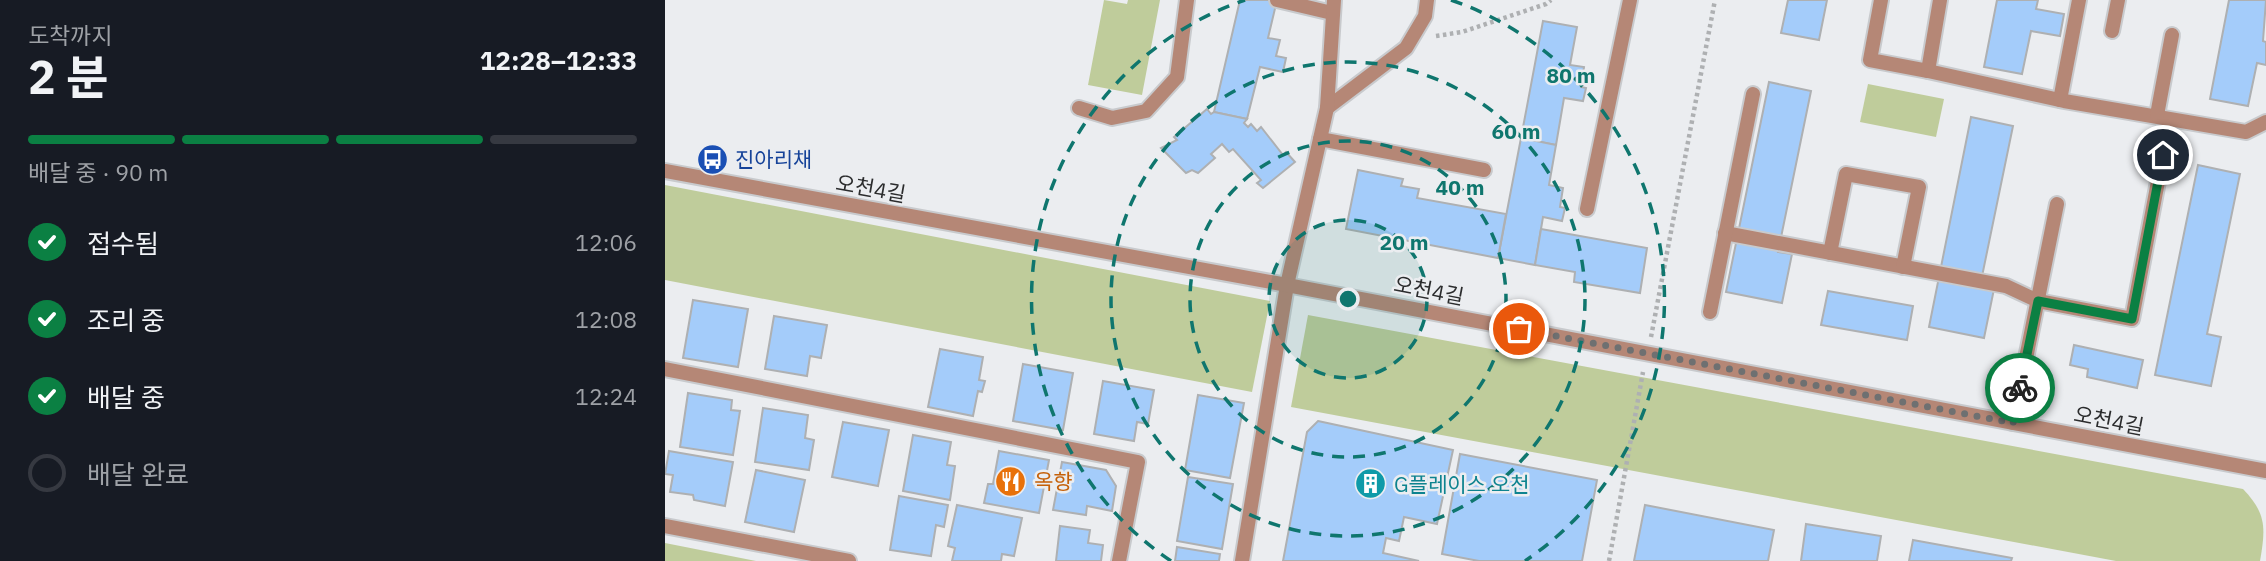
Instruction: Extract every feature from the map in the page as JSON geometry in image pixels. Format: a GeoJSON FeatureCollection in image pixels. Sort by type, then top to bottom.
{"type":"FeatureCollection","features":[{"type":"Feature","properties":{"kind":"street"},"geometry":{"type":"LineString","coordinates":[[1079,108],[1112,118],[1146,111],[1177,77],[1187,0]]}},
{"type":"Feature","properties":{"kind":"street"},"geometry":{"type":"LineString","coordinates":[[1242,561],[1287,285],[1327,108],[1333,7],[1277,0]]}},
{"type":"Feature","properties":{"kind":"street"},"geometry":{"type":"LineString","coordinates":[[1327,108],[1406,48],[1425,16],[1427,0]]}},
{"type":"Feature","properties":{"kind":"street"},"geometry":{"type":"LineString","coordinates":[[1587,209],[1630,0]]}},
{"type":"Feature","properties":{"kind":"street"},"geometry":{"type":"LineString","coordinates":[[1881,0],[1870,60],[2060,100],[2246,132],[2266,122]]}},
{"type":"Feature","properties":{"kind":"street"},"geometry":{"type":"LineString","coordinates":[[1928,71],[1940,0]]}},
{"type":"Feature","properties":{"kind":"street"},"geometry":{"type":"LineString","coordinates":[[2060,100],[2079,0]]}},
{"type":"Feature","properties":{"kind":"street"},"geometry":{"type":"LineString","coordinates":[[2112,31],[2118,0]]}},
{"type":"Feature","properties":{"kind":"street"},"geometry":{"type":"LineString","coordinates":[[2157,115],[2172,35]]}},
{"type":"Feature","properties":{"kind":"street"},"geometry":{"type":"LineString","coordinates":[[1710,312],[1753,94]]}},
{"type":"Feature","properties":{"kind":"street"},"geometry":{"type":"LineString","coordinates":[[1320,139],[1484,170]]}},
{"type":"Feature","properties":{"kind":"street"},"geometry":{"type":"LineString","coordinates":[[1725,233],[2007,286],[2038,301],[2132,319],[2163,155]]}},
{"type":"Feature","properties":{"kind":"street","name":"오천4길"},"geometry":{"type":"LineString","coordinates":[[665,171],[1287,285],[2266,471]]}},
{"type":"Feature","properties":{"kind":"street"},"geometry":{"type":"LineString","coordinates":[[1830,253],[1846,174],[1919,187],[1903,267]]}},
{"type":"Feature","properties":{"kind":"street"},"geometry":{"type":"LineString","coordinates":[[2013,423],[2057,204]]}},
{"type":"Feature","properties":{"kind":"street"},"geometry":{"type":"LineString","coordinates":[[665,369],[1138,462],[1119,561]]}},
{"type":"Feature","properties":{"kind":"street"},"geometry":{"type":"LineString","coordinates":[[665,526],[849,561]]}},
{"type":"Feature","properties":{"kind":"path"},"geometry":{"type":"LineString","coordinates":[[1413,36],[1462,32],[1551,0]]}},
{"type":"Feature","properties":{"kind":"path"},"geometry":{"type":"LineString","coordinates":[[1609,561],[1715,0]]}},
{"type":"Feature","properties":{"kind":"green space"},"geometry":{"type":"Polygon","coordinates":[[[1104,0],[1127,4],[1128,0],[1160,0],[1142,95],[1088,85],[1104,0]]]}},
{"type":"Feature","properties":{"kind":"green space"},"geometry":{"type":"Polygon","coordinates":[[[1868,84],[1944,99],[1936,137],[1860,122],[1868,84]]]}},
{"type":"Feature","properties":{"kind":"green space"},"geometry":{"type":"Polygon","coordinates":[[[665,185],[1270,301],[1252,392],[665,280],[665,185]]]}},
{"type":"Feature","properties":{"kind":"green space"},"geometry":{"type":"Polygon","coordinates":[[[1308,315],[2243,489],[2256,506],[2262,521],[2260,561],[2116,561],[1291,407],[1308,315]]]}},
{"type":"Feature","properties":{"kind":"green space"},"geometry":{"type":"Polygon","coordinates":[[[665,543],[756,561],[665,561],[665,543]]]}},
{"type":"Feature","properties":{"kind":"building"},"geometry":{"type":"Polygon","coordinates":[[[1240,0],[1277,0],[1268,38],[1280,40],[1276,56],[1286,58],[1283,72],[1260,67],[1247,119],[1214,112],[1240,0]]]}},
{"type":"Feature","properties":{"kind":"building"},"geometry":{"type":"Polygon","coordinates":[[[1788,0],[1827,0],[1819,40],[1781,33],[1788,0]]]}},
{"type":"Feature","properties":{"kind":"building"},"geometry":{"type":"Polygon","coordinates":[[[1997,0],[2038,0],[2036,9],[2064,14],[2060,36],[2031,31],[2022,74],[1984,67],[1997,0]]]}},
{"type":"Feature","properties":{"kind":"building"},"geometry":{"type":"Polygon","coordinates":[[[2229,0],[2266,0],[2263,41],[2266,42],[2266,65],[2257,63],[2248,106],[2210,99],[2229,0]]]}},
{"type":"Feature","properties":{"kind":"building"},"geometry":{"type":"Polygon","coordinates":[[[1543,21],[1577,27],[1570,65],[1584,67],[1581,87],[1586,88],[1583,101],[1564,98],[1556,145],[1521,138],[1543,21]]]}},
{"type":"Feature","properties":{"kind":"building"},"geometry":{"type":"Polygon","coordinates":[[[1769,82],[1811,91],[1778,252],[1792,254],[1782,303],[1726,292],[1769,82]]]}},
{"type":"Feature","properties":{"kind":"building"},"geometry":{"type":"Polygon","coordinates":[[[1207,109],[1211,114],[1214,112],[1247,119],[1244,123],[1248,127],[1251,124],[1257,131],[1261,127],[1283,155],[1286,152],[1295,162],[1263,188],[1257,183],[1261,180],[1233,149],[1229,152],[1222,144],[1211,154],[1215,158],[1198,173],[1192,170],[1186,173],[1161,148],[1177,140],[1174,137],[1207,109]]]}},
{"type":"Feature","properties":{"kind":"building"},"geometry":{"type":"Polygon","coordinates":[[[1971,117],[2013,126],[1980,286],[1994,289],[1984,338],[1929,327],[1971,117]]]}},
{"type":"Feature","properties":{"kind":"building"},"geometry":{"type":"Polygon","coordinates":[[[1521,138],[1556,145],[1549,185],[1563,188],[1560,207],[1565,208],[1562,221],[1543,217],[1535,265],[1498,258],[1521,138]]]}},
{"type":"Feature","properties":{"kind":"building"},"geometry":{"type":"Polygon","coordinates":[[[2198,165],[2240,174],[2207,334],[2221,337],[2211,386],[2155,375],[2198,165]]]}},
{"type":"Feature","properties":{"kind":"building"},"geometry":{"type":"Polygon","coordinates":[[[1358,170],[1403,179],[1401,186],[1419,189],[1417,198],[1506,214],[1498,258],[1346,229],[1358,170]]]}},
{"type":"Feature","properties":{"kind":"building"},"geometry":{"type":"Polygon","coordinates":[[[1541,229],[1647,248],[1640,293],[1574,282],[1575,272],[1535,265],[1541,229]]]}},
{"type":"Feature","properties":{"kind":"building"},"geometry":{"type":"Polygon","coordinates":[[[1828,291],[1913,306],[1907,340],[1821,325],[1828,291]]]}},
{"type":"Feature","properties":{"kind":"building"},"geometry":{"type":"Polygon","coordinates":[[[693,300],[748,309],[738,367],[683,358],[693,300]]]}},
{"type":"Feature","properties":{"kind":"building"},"geometry":{"type":"Polygon","coordinates":[[[774,316],[827,325],[821,358],[810,356],[807,376],[765,369],[774,316]]]}},
{"type":"Feature","properties":{"kind":"building"},"geometry":{"type":"Polygon","coordinates":[[[2074,345],[2143,360],[2137,388],[2087,377],[2088,369],[2070,365],[2074,345]]]}},
{"type":"Feature","properties":{"kind":"building"},"geometry":{"type":"Polygon","coordinates":[[[940,349],[983,357],[979,380],[985,381],[982,392],[978,391],[973,416],[928,407],[940,349]]]}},
{"type":"Feature","properties":{"kind":"building"},"geometry":{"type":"Polygon","coordinates":[[[1023,364],[1073,373],[1063,430],[1013,421],[1023,364]]]}},
{"type":"Feature","properties":{"kind":"building"},"geometry":{"type":"Polygon","coordinates":[[[1103,381],[1154,390],[1148,424],[1137,422],[1134,441],[1094,434],[1103,381]]]}},
{"type":"Feature","properties":{"kind":"building"},"geometry":{"type":"Polygon","coordinates":[[[688,393],[732,400],[731,410],[740,411],[733,455],[680,447],[688,393]]]}},
{"type":"Feature","properties":{"kind":"building"},"geometry":{"type":"Polygon","coordinates":[[[1198,395],[1244,403],[1230,478],[1185,470],[1198,395]]]}},
{"type":"Feature","properties":{"kind":"building"},"geometry":{"type":"Polygon","coordinates":[[[763,408],[808,415],[805,438],[814,440],[809,470],[755,462],[763,408]]]}},
{"type":"Feature","properties":{"kind":"building","name":"G플레이스 오천"},"geometry":{"type":"Polygon","coordinates":[[[1318,421],[1453,450],[1437,524],[1404,517],[1399,541],[1386,538],[1383,553],[1419,561],[1283,561],[1307,432],[1318,421]]]}},
{"type":"Feature","properties":{"kind":"building"},"geometry":{"type":"Polygon","coordinates":[[[843,422],[889,430],[878,486],[832,477],[843,422]]]}},
{"type":"Feature","properties":{"kind":"building"},"geometry":{"type":"Polygon","coordinates":[[[913,435],[951,442],[947,465],[955,466],[950,500],[903,491],[913,435]]]}},
{"type":"Feature","properties":{"kind":"building"},"geometry":{"type":"Polygon","coordinates":[[[669,451],[733,462],[725,506],[694,500],[693,495],[670,492],[673,475],[665,474],[669,451]]]}},
{"type":"Feature","properties":{"kind":"building"},"geometry":{"type":"Polygon","coordinates":[[[999,451],[1049,460],[1039,513],[984,503],[988,484],[993,484],[999,451]]]}},
{"type":"Feature","properties":{"kind":"building"},"geometry":{"type":"Polygon","coordinates":[[[1460,454],[1597,480],[1582,561],[1479,561],[1442,554],[1460,454]]]}},
{"type":"Feature","properties":{"kind":"building"},"geometry":{"type":"Polygon","coordinates":[[[1062,462],[1106,470],[1116,486],[1112,511],[1087,506],[1086,515],[1053,510],[1062,462]]]}},
{"type":"Feature","properties":{"kind":"building"},"geometry":{"type":"Polygon","coordinates":[[[756,470],[805,480],[794,532],[745,522],[756,470]]]}},
{"type":"Feature","properties":{"kind":"building"},"geometry":{"type":"Polygon","coordinates":[[[1188,477],[1233,484],[1222,549],[1177,541],[1188,477]]]}},
{"type":"Feature","properties":{"kind":"building"},"geometry":{"type":"Polygon","coordinates":[[[899,496],[948,505],[944,527],[936,525],[931,556],[890,550],[899,496]]]}},
{"type":"Feature","properties":{"kind":"building"},"geometry":{"type":"Polygon","coordinates":[[[957,505],[1022,518],[1014,556],[1002,554],[1001,561],[952,561],[955,548],[948,546],[957,505]]]}},
{"type":"Feature","properties":{"kind":"building"},"geometry":{"type":"Polygon","coordinates":[[[1645,505],[1774,530],[1768,561],[1634,561],[1645,505]]]}},
{"type":"Feature","properties":{"kind":"building"},"geometry":{"type":"Polygon","coordinates":[[[1806,524],[1881,536],[1877,561],[1801,561],[1806,524]]]}},
{"type":"Feature","properties":{"kind":"building"},"geometry":{"type":"Polygon","coordinates":[[[1060,526],[1090,530],[1088,543],[1103,545],[1101,561],[1056,561],[1060,526]]]}},
{"type":"Feature","properties":{"kind":"building"},"geometry":{"type":"Polygon","coordinates":[[[1913,540],[2012,558],[2011,561],[1909,561],[1913,540]]]}},
{"type":"Feature","properties":{"kind":"building"},"geometry":{"type":"Polygon","coordinates":[[[1177,547],[1220,554],[1219,561],[1175,561],[1177,547]]]}},
{"type":"Feature","properties":{"kind":"way so far"},"geometry":{"type":"LineString","coordinates":[[1519,329],[2013,423],[2020,388]]}},
{"type":"Feature","properties":{"kind":"place","name":"진아리채"},"geometry":{"type":"Point","coordinates":[712,159]}},
{"type":"Feature","properties":{"kind":"place","name":"옥향"},"geometry":{"type":"Point","coordinates":[1011,481]}},
{"type":"Feature","properties":{"kind":"place","name":"G플레이스 오천"},"geometry":{"type":"Point","coordinates":[1371,484]}},
{"type":"Feature","properties":{"kind":"route"},"geometry":{"type":"LineString","coordinates":[[2020,388],[2038,301],[2132,319],[2163,155]]}}]}
